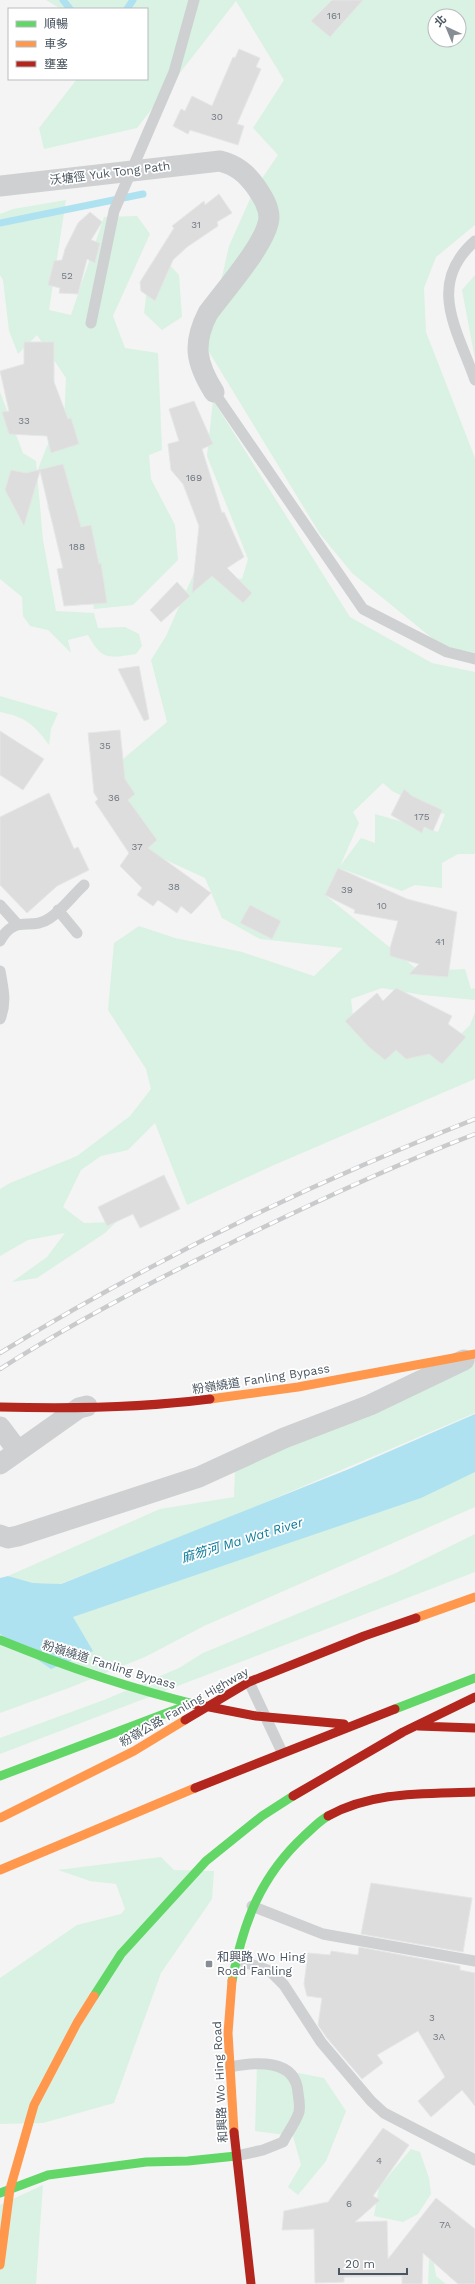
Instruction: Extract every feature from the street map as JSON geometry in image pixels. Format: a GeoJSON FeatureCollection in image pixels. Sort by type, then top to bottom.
{"type":"FeatureCollection","features":[{"type":"Feature","properties":{"kind":"main road","name":"粉嶺繞道 Fanling Bypass"},"geometry":{"type":"LineString","coordinates":[[0,1407],[30,1410],[105,1408],[191,1402],[315,1384],[475,1354]]}},
{"type":"Feature","properties":{"kind":"main road","name":"粉嶺公路 Fanling Highway"},"geometry":{"type":"LineString","coordinates":[[0,1818],[134,1751],[249,1682],[364,1636],[475,1597]]}},
{"type":"Feature","properties":{"kind":"main road","name":"粉嶺繞道 Fanling Bypass"},"geometry":{"type":"LineString","coordinates":[[0,1640],[53,1662],[206,1708],[303,1723],[381,1725]]}},
{"type":"Feature","properties":{"kind":"main road"},"geometry":{"type":"LineString","coordinates":[[0,1870],[282,1752],[475,1678]]}},
{"type":"Feature","properties":{"kind":"main road"},"geometry":{"type":"LineString","coordinates":[[0,1776],[249,1682]]}},
{"type":"Feature","properties":{"kind":"main road"},"geometry":{"type":"LineString","coordinates":[[0,2265],[10,2189],[34,2105],[76,2023],[121,1954],[206,1861],[262,1816],[332,1772],[403,1732],[475,1697]]}},
{"type":"Feature","properties":{"kind":"main road"},"geometry":{"type":"LineString","coordinates":[[397,1725],[475,1728]]}},
{"type":"Feature","properties":{"kind":"main road","name":"和興路 Wo Hing Road"},"geometry":{"type":"LineString","coordinates":[[251,2284],[247,2233],[236,2156],[228,2026],[230,1990],[236,1959],[245,1924],[252,1906],[273,1870],[288,1851],[322,1819],[355,1803],[374,1798],[393,1795],[475,1792]]}},
{"type":"Feature","properties":{"kind":"main road","name":"和興路 Wo Hing Road"},"geometry":{"type":"LineString","coordinates":[[0,2192],[48,2175],[146,2162],[188,2161],[236,2156]]}},
{"type":"Feature","properties":{"kind":"street","name":"沃塘徑 Yuk Tong Path"},"geometry":{"type":"LineString","coordinates":[[0,186],[220,161],[232,164],[248,177],[267,205],[269,217],[266,230],[259,244],[208,313],[202,325],[197,348],[198,362],[214,392]]}},
{"type":"Feature","properties":{"kind":"street"},"geometry":{"type":"LineString","coordinates":[[0,1535],[8,1538],[18,1536],[199,1477],[284,1438],[370,1405],[475,1354]]}},
{"type":"Feature","properties":{"kind":"street"},"geometry":{"type":"LineString","coordinates":[[0,1464],[79,1408],[122,1397]]}},
{"type":"Feature","properties":{"kind":"street"},"geometry":{"type":"LineString","coordinates":[[0,1428],[18,1451]]}},
{"type":"Feature","properties":{"kind":"lane"},"geometry":{"type":"LineString","coordinates":[[91,323],[114,211],[174,72],[194,0]]}},
{"type":"Feature","properties":{"kind":"lane"},"geometry":{"type":"LineString","coordinates":[[475,241],[458,259],[449,277],[448,286],[450,308],[475,380]]}},
{"type":"Feature","properties":{"kind":"lane"},"geometry":{"type":"LineString","coordinates":[[214,392],[363,610],[447,652],[475,659]]}},
{"type":"Feature","properties":{"kind":"lane"},"geometry":{"type":"LineString","coordinates":[[0,942],[9,928],[18,925],[41,922],[58,910],[84,885]]}},
{"type":"Feature","properties":{"kind":"lane"},"geometry":{"type":"LineString","coordinates":[[0,905],[18,925]]}},
{"type":"Feature","properties":{"kind":"lane"},"geometry":{"type":"LineString","coordinates":[[58,910],[76,934]]}},
{"type":"Feature","properties":{"kind":"lane"},"geometry":{"type":"LineString","coordinates":[[0,971],[5,997],[4,1010],[0,1019]]}},
{"type":"Feature","properties":{"kind":"lane"},"geometry":{"type":"LineString","coordinates":[[249,1682],[282,1752]]}},
{"type":"Feature","properties":{"kind":"lane"},"geometry":{"type":"LineString","coordinates":[[252,1906],[324,1934],[475,1961]]}},
{"type":"Feature","properties":{"kind":"lane"},"geometry":{"type":"LineString","coordinates":[[236,1959],[270,1971],[284,1985],[322,2042],[371,2101],[384,2113],[475,2160]]}},
{"type":"Feature","properties":{"kind":"lane"},"geometry":{"type":"LineString","coordinates":[[230,2067],[250,2063],[280,2067],[294,2076],[298,2089],[299,2111],[283,2142],[263,2150],[236,2156]]}},
{"type":"Feature","properties":{"kind":"green space"},"geometry":{"type":"Polygon","coordinates":[[[46,0],[475,0],[475,225],[436,257],[424,288],[426,332],[475,458],[475,653],[443,647],[352,573],[320,534],[206,347],[229,246],[254,190],[278,155],[253,128],[284,80],[236,1],[137,128],[44,149],[39,128],[76,80],[148,80],[148,8],[59,8],[46,0]]]}},
{"type":"Feature","properties":{"kind":"green space"},"geometry":{"type":"Polygon","coordinates":[[[66,200],[49,310],[71,315],[104,217],[137,216],[150,234],[113,316],[125,348],[158,353],[162,450],[149,455],[151,479],[175,525],[178,560],[133,605],[94,609],[85,532],[53,524],[47,506],[70,498],[38,469],[47,446],[64,424],[66,378],[37,335],[18,354],[9,331],[3,280],[0,275],[0,214],[13,209],[66,200]]]}},
{"type":"Feature","properties":{"kind":"green space"},"geometry":{"type":"Polygon","coordinates":[[[164,259],[179,275],[182,317],[162,330],[144,313],[148,281],[164,259]]]}},
{"type":"Feature","properties":{"kind":"green space"},"geometry":{"type":"Polygon","coordinates":[[[475,275],[475,359],[462,290],[475,275]]]}},
{"type":"Feature","properties":{"kind":"green space"},"geometry":{"type":"Polygon","coordinates":[[[0,392],[23,453],[36,461],[43,540],[56,611],[94,613],[98,628],[125,627],[139,634],[142,646],[136,654],[113,657],[107,656],[98,650],[88,635],[68,640],[71,653],[48,630],[30,626],[23,616],[22,597],[0,579],[0,392]]]}},
{"type":"Feature","properties":{"kind":"green space"},"geometry":{"type":"Polygon","coordinates":[[[213,400],[350,617],[432,663],[475,672],[475,854],[458,854],[442,863],[442,888],[415,885],[402,891],[339,868],[325,895],[419,971],[465,969],[471,989],[475,988],[475,1000],[422,995],[382,988],[351,999],[355,1032],[455,1040],[470,1025],[475,1012],[475,1079],[274,1165],[187,1205],[155,1123],[128,1150],[101,1156],[81,1170],[63,1207],[84,1223],[116,1222],[105,1233],[37,1278],[12,1282],[47,1257],[65,1233],[28,1240],[0,1256],[0,1189],[10,1183],[77,1156],[130,1116],[151,1089],[146,1069],[108,1010],[114,943],[139,926],[175,938],[242,952],[314,976],[343,948],[260,939],[222,918],[205,878],[133,845],[110,770],[167,722],[151,660],[166,636],[195,571],[242,579],[248,559],[207,456],[213,400]],[[383,783],[353,812],[359,823],[340,866],[361,838],[375,843],[375,814],[438,832],[445,814],[437,813],[392,791],[383,783]]]}},
{"type":"Feature","properties":{"kind":"green space"},"geometry":{"type":"Polygon","coordinates":[[[0,696],[58,713],[51,729],[49,745],[39,732],[28,722],[16,716],[0,712],[0,696]]]}},
{"type":"Feature","properties":{"kind":"green space"},"geometry":{"type":"Polygon","coordinates":[[[475,1353],[475,1413],[243,1512],[60,1584],[33,1583],[8,1576],[160,1509],[234,1497],[235,1472],[253,1452],[475,1353]]]}},
{"type":"Feature","properties":{"kind":"green space"},"geometry":{"type":"Polygon","coordinates":[[[475,1471],[475,1507],[204,1626],[147,1656],[74,1686],[0,1713],[0,1635],[72,1617],[417,1499],[475,1471]]]}},
{"type":"Feature","properties":{"kind":"green space"},"geometry":{"type":"Polygon","coordinates":[[[475,1534],[475,1572],[0,1754],[0,1738],[104,1700],[179,1668],[203,1653],[396,1573],[475,1534]]]}},
{"type":"Feature","properties":{"kind":"green space"},"geometry":{"type":"Polygon","coordinates":[[[161,1857],[174,1870],[214,1871],[212,1899],[161,1973],[114,2103],[43,2123],[0,2124],[0,1978],[77,1925],[121,1914],[125,1909],[116,1884],[90,1881],[58,1870],[161,1857]]]}},
{"type":"Feature","properties":{"kind":"green space"},"geometry":{"type":"Polygon","coordinates":[[[257,2065],[324,2078],[346,2111],[326,2161],[298,2195],[288,2187],[301,2165],[293,2136],[255,2131],[257,2065]]]}},
{"type":"Feature","properties":{"kind":"green space"},"geometry":{"type":"Polygon","coordinates":[[[411,2149],[420,2152],[429,2178],[431,2194],[418,2214],[403,2222],[374,2216],[379,2187],[411,2149]]]}},
{"type":"Feature","properties":{"kind":"green space"},"geometry":{"type":"Polygon","coordinates":[[[43,2185],[36,2284],[0,2284],[0,2205],[43,2185]]]}},
{"type":"Feature","properties":{"kind":"green space"},"geometry":{"type":"Polygon","coordinates":[[[430,2240],[436,2276],[446,2284],[428,2284],[430,2240]]]}},
{"type":"Feature","properties":{"kind":"water","name":"麻笏河 Ma Wat River"},"geometry":{"type":"Polygon","coordinates":[[[475,1414],[475,1472],[421,1498],[73,1617],[93,1651],[51,1669],[0,1634],[0,1578],[8,1576],[33,1583],[61,1584],[349,1469],[475,1414]]]}},
{"type":"Feature","properties":{"kind":"building"},"geometry":{"type":"Polygon","coordinates":[[[332,0],[363,0],[330,37],[311,21],[332,0]]]}},
{"type":"Feature","properties":{"kind":"building"},"geometry":{"type":"Polygon","coordinates":[[[239,49],[260,58],[256,67],[261,69],[237,124],[244,126],[238,145],[190,130],[188,134],[173,126],[181,109],[185,111],[192,96],[212,106],[233,57],[235,58],[239,49]]]}},
{"type":"Feature","properties":{"kind":"building"},"geometry":{"type":"Polygon","coordinates":[[[219,194],[232,213],[217,222],[218,226],[187,247],[173,260],[155,301],[141,291],[140,282],[174,228],[172,226],[204,201],[205,205],[219,194]]]}},
{"type":"Feature","properties":{"kind":"building"},"geometry":{"type":"Polygon","coordinates":[[[90,212],[102,222],[91,240],[100,243],[95,263],[87,259],[78,294],[59,293],[60,288],[48,285],[54,261],[62,260],[65,249],[78,223],[90,212]]]}},
{"type":"Feature","properties":{"kind":"building"},"geometry":{"type":"Polygon","coordinates":[[[24,342],[54,342],[54,382],[68,419],[71,418],[79,444],[51,453],[47,436],[9,434],[2,412],[9,411],[0,371],[24,364],[24,342]]]}},
{"type":"Feature","properties":{"kind":"building"},"geometry":{"type":"Polygon","coordinates":[[[194,401],[213,444],[202,449],[222,513],[224,512],[244,557],[227,568],[252,593],[243,603],[212,576],[192,593],[199,526],[183,484],[171,470],[168,444],[179,441],[169,409],[194,401]]]}},
{"type":"Feature","properties":{"kind":"building"},"geometry":{"type":"Polygon","coordinates":[[[63,464],[81,527],[91,525],[99,564],[101,563],[107,603],[64,606],[57,569],[63,568],[40,471],[24,526],[5,490],[11,470],[26,473],[63,464]]]}},
{"type":"Feature","properties":{"kind":"building"},"geometry":{"type":"Polygon","coordinates":[[[177,582],[190,596],[161,622],[150,610],[177,582]]]}},
{"type":"Feature","properties":{"kind":"building"},"geometry":{"type":"Polygon","coordinates":[[[139,666],[149,719],[144,721],[118,669],[139,666]]]}},
{"type":"Feature","properties":{"kind":"building"},"geometry":{"type":"Polygon","coordinates":[[[120,730],[125,779],[135,794],[128,800],[157,840],[148,848],[211,893],[191,914],[181,906],[177,913],[158,900],[153,906],[137,895],[142,888],[120,866],[129,853],[95,802],[98,799],[94,793],[88,733],[120,730]]]}},
{"type":"Feature","properties":{"kind":"building"},"geometry":{"type":"Polygon","coordinates":[[[0,731],[44,759],[23,790],[0,775],[0,731]]]}},
{"type":"Feature","properties":{"kind":"building"},"geometry":{"type":"Polygon","coordinates":[[[404,789],[412,796],[442,810],[433,831],[424,827],[422,833],[391,815],[404,789]]]}},
{"type":"Feature","properties":{"kind":"building"},"geometry":{"type":"Polygon","coordinates":[[[49,793],[74,849],[78,847],[89,870],[57,886],[27,913],[0,885],[0,817],[49,793]]]}},
{"type":"Feature","properties":{"kind":"building"},"geometry":{"type":"Polygon","coordinates":[[[338,868],[407,899],[457,912],[448,977],[409,974],[419,964],[390,956],[390,948],[398,921],[354,913],[355,910],[325,895],[338,868]]]}},
{"type":"Feature","properties":{"kind":"building"},"geometry":{"type":"Polygon","coordinates":[[[250,905],[281,921],[272,939],[240,923],[250,905]]]}},
{"type":"Feature","properties":{"kind":"building"},"geometry":{"type":"Polygon","coordinates":[[[396,988],[452,1016],[448,1024],[466,1037],[442,1064],[429,1054],[406,1059],[396,1050],[385,1060],[369,1047],[345,1021],[377,993],[383,1001],[396,988]]]}},
{"type":"Feature","properties":{"kind":"building"},"geometry":{"type":"Polygon","coordinates":[[[164,1175],[180,1209],[140,1228],[133,1214],[107,1226],[98,1207],[164,1175]]]}},
{"type":"Feature","properties":{"kind":"building"},"geometry":{"type":"Polygon","coordinates":[[[371,1883],[472,1898],[463,1952],[361,1934],[371,1883]]]}},
{"type":"Feature","properties":{"kind":"building"},"geometry":{"type":"Polygon","coordinates":[[[359,1947],[460,1966],[460,1970],[475,1973],[475,2106],[462,2090],[431,2117],[418,2101],[445,2077],[418,2031],[377,2055],[383,2063],[362,2079],[327,2038],[318,2025],[322,1998],[307,1996],[304,1984],[308,1953],[330,1955],[331,1951],[358,1955],[359,1947]]]}},
{"type":"Feature","properties":{"kind":"building"},"geometry":{"type":"Polygon","coordinates":[[[383,2128],[409,2145],[373,2196],[380,2200],[355,2222],[387,2221],[388,2259],[436,2198],[475,2229],[475,2284],[458,2284],[423,2253],[422,2284],[402,2284],[402,2276],[344,2277],[344,2282],[315,2283],[314,2229],[282,2230],[284,2211],[328,2202],[383,2128]]]}},
{"type":"Feature","properties":{"kind":"waterway"},"geometry":{"type":"LineString","coordinates":[[63,0],[69,8]]}},
{"type":"Feature","properties":{"kind":"waterway"},"geometry":{"type":"LineString","coordinates":[[128,8],[133,0]]}},
{"type":"Feature","properties":{"kind":"waterway"},"geometry":{"type":"LineString","coordinates":[[0,223],[143,194]]}},
{"type":"Feature","properties":{"kind":"railway"},"geometry":{"type":"LineString","coordinates":[[0,1353],[57,1319],[173,1255],[292,1197],[352,1170],[475,1119]]}},
{"type":"Feature","properties":{"kind":"railway"},"geometry":{"type":"LineString","coordinates":[[0,1369],[82,1320],[195,1261],[348,1188],[475,1134]]}},
{"type":"Feature","properties":{"kind":"traffic: fast"},"geometry":{"type":"LineString","coordinates":[[0,1640],[96,1676],[194,1704]]}},
{"type":"Feature","properties":{"kind":"traffic: fast"},"geometry":{"type":"LineString","coordinates":[[395,1709],[475,1678]]}},
{"type":"Feature","properties":{"kind":"traffic: fast"},"geometry":{"type":"LineString","coordinates":[[0,1776],[196,1702]]}},
{"type":"Feature","properties":{"kind":"traffic: fast"},"geometry":{"type":"LineString","coordinates":[[94,1996],[121,1954],[206,1861],[262,1816],[293,1796]]}},
{"type":"Feature","properties":{"kind":"traffic: fast"},"geometry":{"type":"LineString","coordinates":[[232,1981],[236,1960],[248,1920],[265,1885],[289,1852],[304,1836],[328,1816]]}},
{"type":"Feature","properties":{"kind":"traffic: fast"},"geometry":{"type":"LineString","coordinates":[[0,2193],[48,2175],[146,2162],[188,2161],[236,2156]]}},
{"type":"Feature","properties":{"kind":"traffic: slow"},"geometry":{"type":"LineString","coordinates":[[210,1399],[298,1387],[475,1354]]}},
{"type":"Feature","properties":{"kind":"traffic: slow"},"geometry":{"type":"LineString","coordinates":[[416,1618],[475,1597]]}},
{"type":"Feature","properties":{"kind":"traffic: slow"},"geometry":{"type":"LineString","coordinates":[[0,1818],[134,1751],[185,1720]]}},
{"type":"Feature","properties":{"kind":"traffic: slow"},"geometry":{"type":"LineString","coordinates":[[0,1870],[195,1788]]}},
{"type":"Feature","properties":{"kind":"traffic: slow"},"geometry":{"type":"LineString","coordinates":[[232,1981],[228,2033],[234,2132]]}},
{"type":"Feature","properties":{"kind":"traffic: slow"},"geometry":{"type":"LineString","coordinates":[[0,2265],[10,2189],[34,2105],[77,2023],[94,1996]]}},
{"type":"Feature","properties":{"kind":"traffic: jam"},"geometry":{"type":"LineString","coordinates":[[0,1407],[105,1407],[210,1399]]}},
{"type":"Feature","properties":{"kind":"traffic: jam"},"geometry":{"type":"LineString","coordinates":[[185,1720],[249,1682],[364,1636],[416,1618]]}},
{"type":"Feature","properties":{"kind":"traffic: jam"},"geometry":{"type":"LineString","coordinates":[[293,1796],[403,1732],[475,1697]]}},
{"type":"Feature","properties":{"kind":"traffic: jam"},"geometry":{"type":"LineString","coordinates":[[194,1704],[256,1716],[344,1724]]}},
{"type":"Feature","properties":{"kind":"traffic: jam"},"geometry":{"type":"LineString","coordinates":[[195,1788],[395,1709]]}},
{"type":"Feature","properties":{"kind":"traffic: jam"},"geometry":{"type":"LineString","coordinates":[[418,1726],[475,1728]]}},
{"type":"Feature","properties":{"kind":"traffic: jam"},"geometry":{"type":"LineString","coordinates":[[328,1816],[363,1802],[399,1795],[475,1792]]}},
{"type":"Feature","properties":{"kind":"traffic: jam"},"geometry":{"type":"LineString","coordinates":[[234,2132],[251,2284]]}},
{"type":"Feature","properties":{"kind":"place","name":"和興路 Wo Hing Road Fanling"},"geometry":{"type":"Point","coordinates":[209,1964]}}]}
